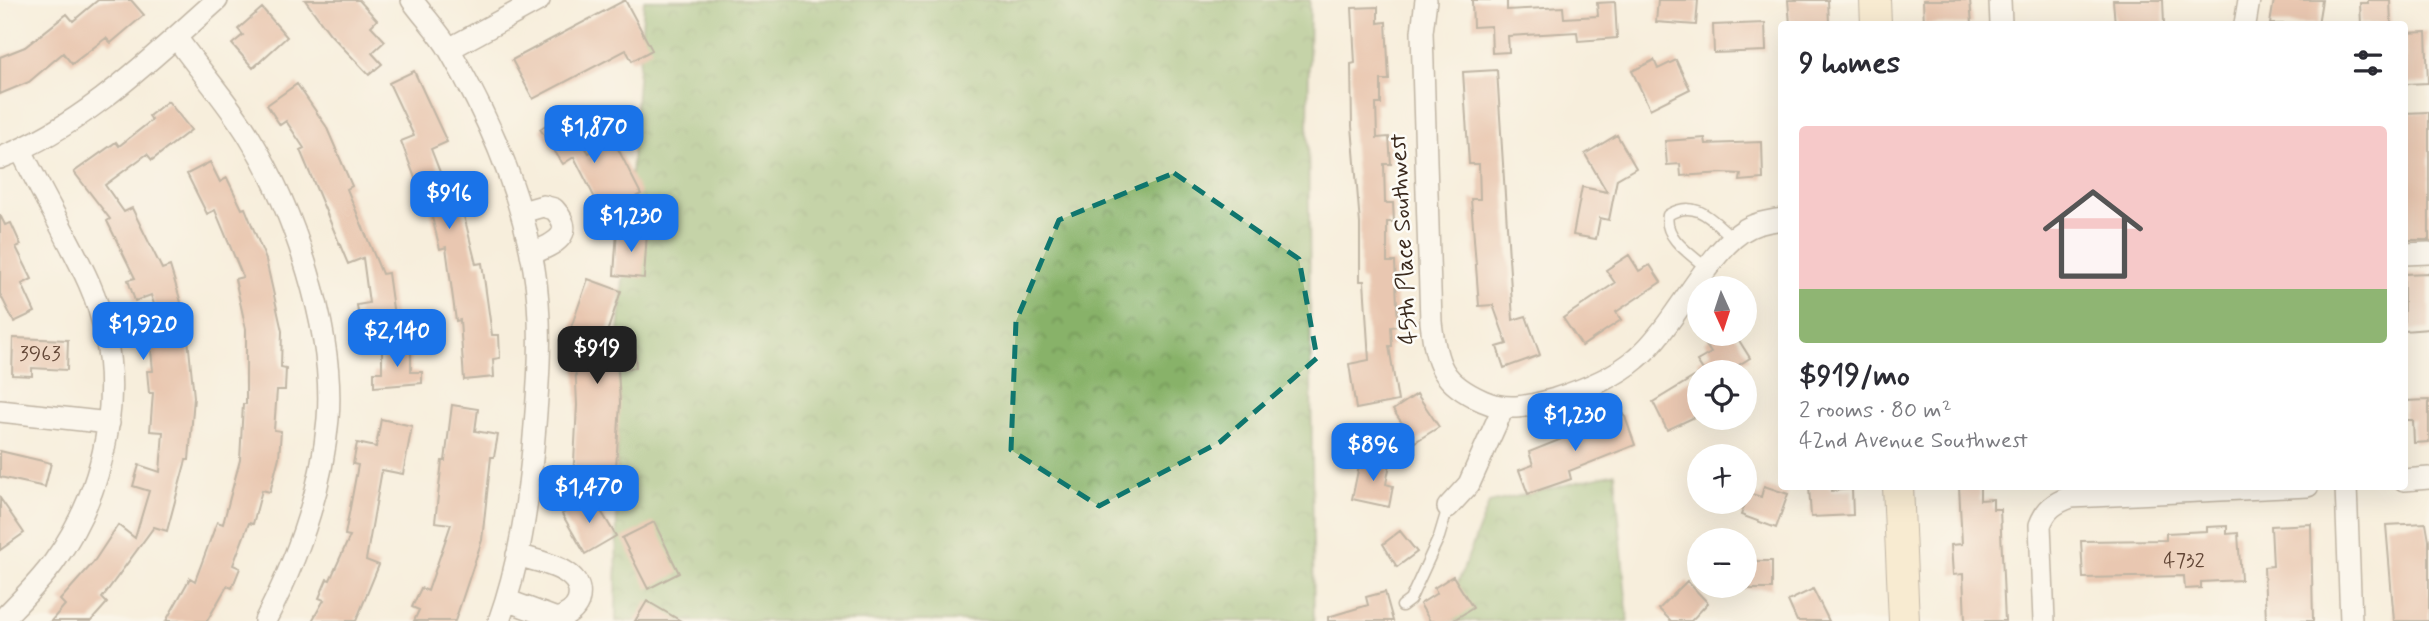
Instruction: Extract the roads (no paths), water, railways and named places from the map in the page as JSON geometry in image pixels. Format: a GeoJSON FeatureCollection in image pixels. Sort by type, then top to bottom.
{"type":"FeatureCollection","features":[{"type":"Feature","properties":{"kind":"main road"},"geometry":{"type":"LineString","coordinates":[[1875,0],[1876,21]]}},
{"type":"Feature","properties":{"kind":"main road"},"geometry":{"type":"LineString","coordinates":[[1898,490],[1904,621]]}},
{"type":"Feature","properties":{"kind":"street"},"geometry":{"type":"LineString","coordinates":[[0,158],[20,150],[99,102],[217,0]]}},
{"type":"Feature","properties":{"kind":"street"},"geometry":{"type":"LineString","coordinates":[[412,0],[449,50],[496,145],[522,212],[531,254],[539,331],[538,394],[528,501],[499,621]]}},
{"type":"Feature","properties":{"kind":"street"},"geometry":{"type":"LineString","coordinates":[[449,50],[539,0]]}},
{"type":"Feature","properties":{"kind":"street","name":"45th Place Southwest"},"geometry":{"type":"LineString","coordinates":[[1426,0],[1422,32],[1433,339],[1440,367],[1455,387],[1503,408],[1534,405],[1613,375],[1636,359],[1674,319],[1733,238]]}},
{"type":"Feature","properties":{"kind":"street"},"geometry":{"type":"LineString","coordinates":[[2000,0],[2001,21]]}},
{"type":"Feature","properties":{"kind":"street"},"geometry":{"type":"LineString","coordinates":[[2246,21],[2249,0]]}},
{"type":"Feature","properties":{"kind":"street"},"geometry":{"type":"LineString","coordinates":[[176,37],[247,134],[272,181],[306,264],[318,318],[328,417],[319,482],[300,546],[265,621]]}},
{"type":"Feature","properties":{"kind":"street"},"geometry":{"type":"LineString","coordinates":[[1,621],[54,562],[76,525],[99,475],[109,423],[107,340],[90,285],[20,150]]}},
{"type":"Feature","properties":{"kind":"street"},"geometry":{"type":"LineString","coordinates":[[522,212],[543,206],[554,209],[563,225],[564,232],[557,243],[531,254]]}},
{"type":"Feature","properties":{"kind":"street"},"geometry":{"type":"LineString","coordinates":[[1733,238],[1750,227],[1778,220]]}},
{"type":"Feature","properties":{"kind":"street"},"geometry":{"type":"LineString","coordinates":[[2408,254],[2429,253]]}},
{"type":"Feature","properties":{"kind":"street"},"geometry":{"type":"LineString","coordinates":[[1448,507],[1469,484],[1503,408]]}},
{"type":"Feature","properties":{"kind":"street"},"geometry":{"type":"LineString","coordinates":[[0,411],[109,423]]}},
{"type":"Feature","properties":{"kind":"street"},"geometry":{"type":"LineString","coordinates":[[2408,480],[2429,478]]}},
{"type":"Feature","properties":{"kind":"street"},"geometry":{"type":"LineString","coordinates":[[2044,621],[2040,525],[2045,513],[2056,502],[2071,497],[2222,490]]}},
{"type":"Feature","properties":{"kind":"street"},"geometry":{"type":"LineString","coordinates":[[2346,490],[2351,621]]}},
{"type":"Feature","properties":{"kind":"street"},"geometry":{"type":"LineString","coordinates":[[506,600],[557,619],[571,613],[579,598],[576,583],[565,571],[517,555]]}},
{"type":"Feature","properties":{"kind":"lane"},"geometry":{"type":"LineString","coordinates":[[1708,269],[1670,234],[1666,223],[1668,215],[1679,208],[1691,207],[1703,212],[1733,238]]}},
{"type":"Feature","properties":{"kind":"lane"},"geometry":{"type":"LineString","coordinates":[[1402,606],[1410,600],[1425,569],[1448,507]]}}]}
